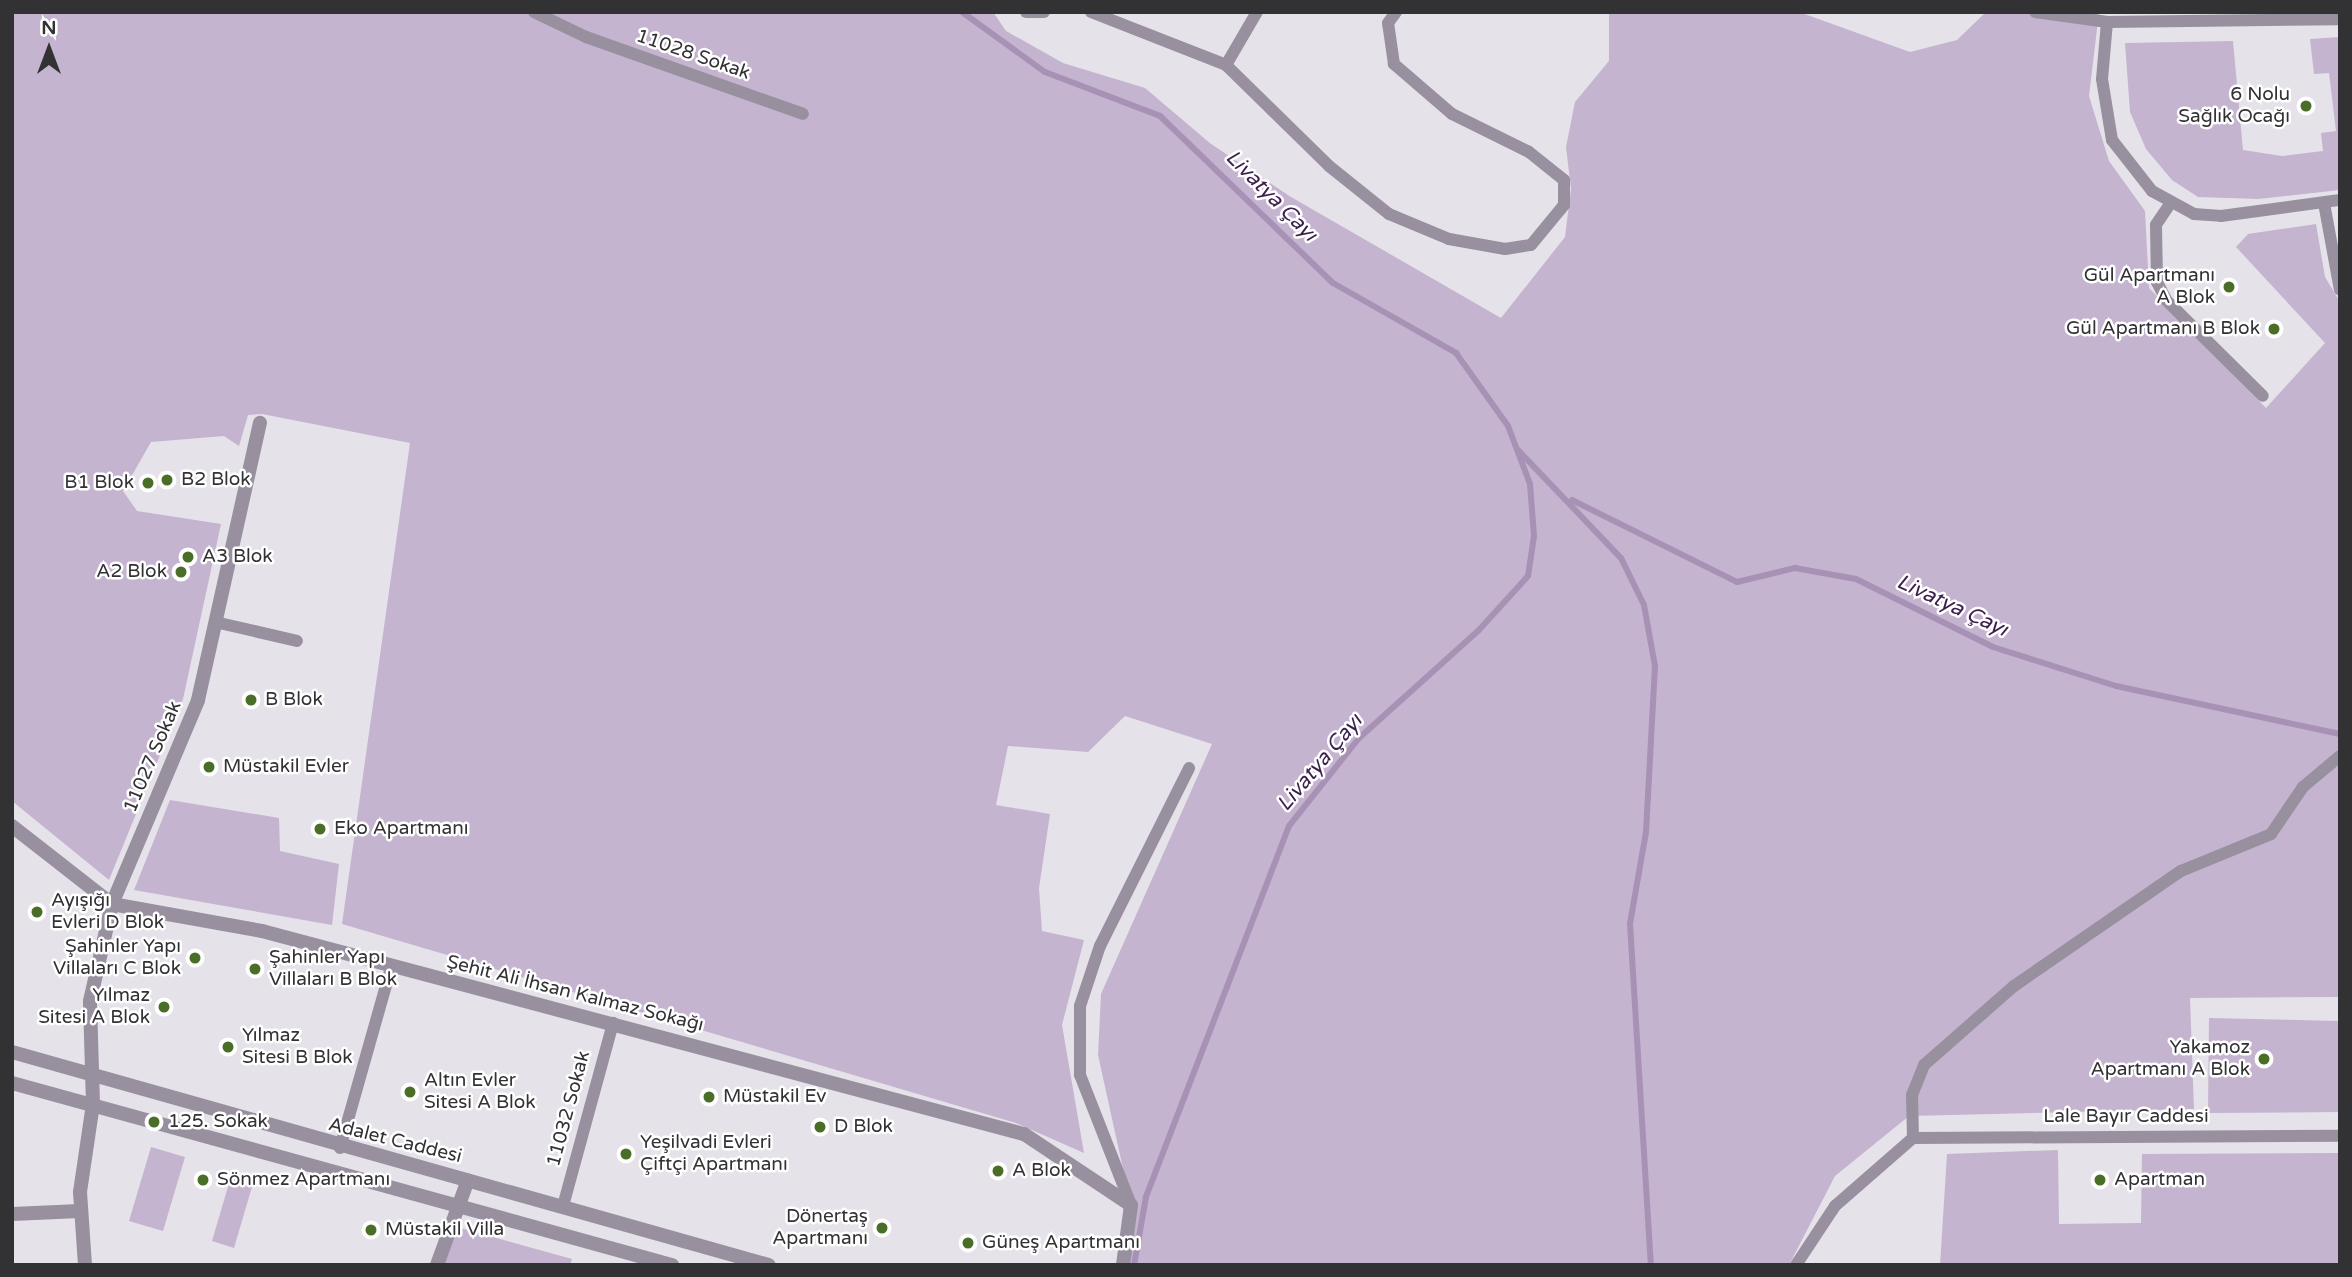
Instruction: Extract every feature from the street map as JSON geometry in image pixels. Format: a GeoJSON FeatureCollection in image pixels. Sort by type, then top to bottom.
{"type":"FeatureCollection","features":[{"type":"Feature","properties":{"kind":"street","name":"11027 Sokak"},"geometry":{"type":"LineString","coordinates":[[85,1265],[80,1211],[93,1104],[90,1001],[112,904],[198,700],[260,423]]}},
{"type":"Feature","properties":{"kind":"street","name":"Şehit Ali İhsan Kalmaz Sokağı"},"geometry":{"type":"LineString","coordinates":[[12,826],[112,904],[262,932],[1024,1134],[1131,1205]]}},
{"type":"Feature","properties":{"kind":"street","name":"Adalet Caddesi"},"geometry":{"type":"LineString","coordinates":[[12,1052],[92,1078],[340,1148],[563,1206],[732,1260],[769,1265]]}},
{"type":"Feature","properties":{"kind":"street"},"geometry":{"type":"LineString","coordinates":[[12,1083],[672,1265]]}},
{"type":"Feature","properties":{"kind":"street"},"geometry":{"type":"LineString","coordinates":[[437,1265],[468,1180]]}},
{"type":"Feature","properties":{"kind":"street"},"geometry":{"type":"LineString","coordinates":[[1123,1265],[1131,1205]]}},
{"type":"Feature","properties":{"kind":"street"},"geometry":{"type":"LineString","coordinates":[[12,1214],[80,1211]]}},
{"type":"Feature","properties":{"kind":"lane","name":"11028 Sokak"},"geometry":{"type":"LineString","coordinates":[[534,12],[586,37],[803,114]]}},
{"type":"Feature","properties":{"kind":"lane"},"geometry":{"type":"LineString","coordinates":[[1026,12],[1044,12]]}},
{"type":"Feature","properties":{"kind":"lane"},"geometry":{"type":"LineString","coordinates":[[1091,12],[1227,65],[1329,166],[1389,214],[1449,239],[1505,249],[1531,245],[1564,205],[1564,180],[1529,152],[1452,114],[1394,64],[1388,23],[1396,12]]}},
{"type":"Feature","properties":{"kind":"lane"},"geometry":{"type":"LineString","coordinates":[[1227,65],[1257,12]]}},
{"type":"Feature","properties":{"kind":"lane"},"geometry":{"type":"LineString","coordinates":[[2035,12],[2107,22],[2340,19]]}},
{"type":"Feature","properties":{"kind":"lane"},"geometry":{"type":"LineString","coordinates":[[2107,22],[2102,79],[2112,140],[2135,174],[2170,204],[2221,216],[2340,200]]}},
{"type":"Feature","properties":{"kind":"lane"},"geometry":{"type":"LineString","coordinates":[[2324,202],[2340,290]]}},
{"type":"Feature","properties":{"kind":"lane"},"geometry":{"type":"LineString","coordinates":[[2170,204],[2157,225],[2157,282],[2166,300],[2263,396]]}},
{"type":"Feature","properties":{"kind":"lane"},"geometry":{"type":"LineString","coordinates":[[215,622],[297,642]]}},
{"type":"Feature","properties":{"kind":"lane"},"geometry":{"type":"LineString","coordinates":[[1796,1265],[1835,1206],[1913,1138],[1912,1094],[1924,1065],[2014,986],[2181,871],[2272,834],[2303,787],[2340,756]]}},
{"type":"Feature","properties":{"kind":"lane"},"geometry":{"type":"LineString","coordinates":[[1131,1205],[1080,1075],[1080,1006],[1100,946],[1189,768]]}},
{"type":"Feature","properties":{"kind":"lane"},"geometry":{"type":"LineString","coordinates":[[340,1148],[391,968]]}},
{"type":"Feature","properties":{"kind":"lane","name":"11032 Sokak"},"geometry":{"type":"LineString","coordinates":[[563,1206],[612,1023]]}},
{"type":"Feature","properties":{"kind":"lane","name":"Lale Bayır Caddesi"},"geometry":{"type":"LineString","coordinates":[[1913,1138],[2340,1136]]}},
{"type":"Feature","properties":{"kind":"shaded area"},"geometry":{"type":"Polygon","coordinates":[[[12,12],[993,12],[1006,31],[1063,63],[1145,88],[1211,144],[1291,197],[1501,318],[1565,237],[1571,189],[1566,147],[1575,102],[1609,61],[1609,12],[1799,12],[1910,52],[1957,40],[1986,12],[2099,12],[2089,96],[2109,161],[2145,211],[2149,288],[2266,408],[2325,343],[2236,247],[2248,234],[2316,224],[2325,277],[2340,302],[2340,997],[2190,998],[2194,1109],[1909,1116],[1835,1176],[1789,1265],[1123,1265],[1131,1205],[1098,1055],[1101,994],[1212,744],[1125,716],[1088,752],[1008,746],[996,805],[1050,814],[1039,888],[1042,931],[1084,940],[1062,1025],[1084,1153],[1016,1123],[342,924],[410,443],[262,414],[248,415],[239,446],[224,436],[151,442],[123,491],[137,511],[221,524],[183,699],[109,880],[12,801],[12,12]]]}},
{"type":"Feature","properties":{"kind":"shaded area"},"geometry":{"type":"Polygon","coordinates":[[[2340,37],[2340,190],[2258,199],[2198,197],[2172,180],[2146,149],[2130,112],[2125,43],[2233,41],[2243,150],[2282,156],[2323,151],[2321,133],[2336,131],[2329,73],[2314,74],[2310,39],[2340,37]]]}},
{"type":"Feature","properties":{"kind":"shaded area"},"geometry":{"type":"Polygon","coordinates":[[[170,800],[279,818],[280,851],[339,864],[332,925],[134,890],[170,800]]]}},
{"type":"Feature","properties":{"kind":"shaded area"},"geometry":{"type":"Polygon","coordinates":[[[2209,1018],[2340,1021],[2340,1112],[2208,1113],[2209,1018]]]}},
{"type":"Feature","properties":{"kind":"shaded area"},"geometry":{"type":"Polygon","coordinates":[[[151,1147],[185,1157],[163,1231],[129,1221],[151,1147]]]}},
{"type":"Feature","properties":{"kind":"shaded area"},"geometry":{"type":"Polygon","coordinates":[[[2058,1150],[2059,1224],[2141,1223],[2142,1154],[2340,1153],[2340,1265],[1940,1265],[1947,1154],[2058,1150]]]}},
{"type":"Feature","properties":{"kind":"shaded area"},"geometry":{"type":"Polygon","coordinates":[[[232,1173],[254,1180],[234,1248],[212,1241],[232,1173]]]}},
{"type":"Feature","properties":{"kind":"shaded area"},"geometry":{"type":"Polygon","coordinates":[[[457,1227],[572,1259],[570,1265],[441,1265],[457,1227]]]}},
{"type":"Feature","properties":{"kind":"waterway","name":"Livatya Çayı"},"geometry":{"type":"LineString","coordinates":[[962,12],[1045,72],[1160,116],[1333,283],[1456,353],[1508,426],[1530,484],[1534,536],[1528,576],[1479,630],[1359,738],[1289,826],[1146,1197],[1134,1265]]}},
{"type":"Feature","properties":{"kind":"waterway","name":"Livatya Çayı"},"geometry":{"type":"LineString","coordinates":[[1518,450],[1621,558],[1644,605],[1655,666],[1646,832],[1630,924],[1651,1265]]}},
{"type":"Feature","properties":{"kind":"waterway","name":"Livatya Çayı"},"geometry":{"type":"LineString","coordinates":[[1572,500],[1737,582],[1795,568],[1856,579],[1993,647],[2116,686],[2340,734]]}},
{"type":"Feature","properties":{"kind":"place","name":"6 Nolu Sağlık Ocağı"},"geometry":{"type":"Point","coordinates":[2306,106]}},
{"type":"Feature","properties":{"kind":"place","name":"Gül Apartmanı A Blok"},"geometry":{"type":"Point","coordinates":[2229,287]}},
{"type":"Feature","properties":{"kind":"place","name":"Gül Apartmanı B Blok"},"geometry":{"type":"Point","coordinates":[2274,329]}},
{"type":"Feature","properties":{"kind":"place","name":"B2 Blok"},"geometry":{"type":"Point","coordinates":[167,480]}},
{"type":"Feature","properties":{"kind":"place","name":"B1 Blok"},"geometry":{"type":"Point","coordinates":[148,483]}},
{"type":"Feature","properties":{"kind":"place","name":"A3 Blok"},"geometry":{"type":"Point","coordinates":[188,557]}},
{"type":"Feature","properties":{"kind":"place","name":"A2 Blok"},"geometry":{"type":"Point","coordinates":[181,572]}},
{"type":"Feature","properties":{"kind":"place","name":"B Blok"},"geometry":{"type":"Point","coordinates":[251,700]}},
{"type":"Feature","properties":{"kind":"place","name":"Müstakil Evler"},"geometry":{"type":"Point","coordinates":[209,767]}},
{"type":"Feature","properties":{"kind":"place","name":"Eko Apartmanı"},"geometry":{"type":"Point","coordinates":[320,829]}},
{"type":"Feature","properties":{"kind":"place","name":"Ayışığı Evleri D Blok"},"geometry":{"type":"Point","coordinates":[37,912]}},
{"type":"Feature","properties":{"kind":"place","name":"Şahinler Yapı Villaları C Blok"},"geometry":{"type":"Point","coordinates":[195,958]}},
{"type":"Feature","properties":{"kind":"place","name":"Şahinler Yapı Villaları B Blok"},"geometry":{"type":"Point","coordinates":[255,969]}},
{"type":"Feature","properties":{"kind":"place","name":"Yılmaz Sitesi A Blok"},"geometry":{"type":"Point","coordinates":[164,1007]}},
{"type":"Feature","properties":{"kind":"place","name":"Yılmaz Sitesi B Blok"},"geometry":{"type":"Point","coordinates":[228,1047]}},
{"type":"Feature","properties":{"kind":"place","name":"Yakamoz Apartmanı A Blok"},"geometry":{"type":"Point","coordinates":[2264,1059]}},
{"type":"Feature","properties":{"kind":"place","name":"Altın Evler Sitesi A Blok"},"geometry":{"type":"Point","coordinates":[410,1092]}},
{"type":"Feature","properties":{"kind":"place","name":"Müstakil Ev"},"geometry":{"type":"Point","coordinates":[709,1097]}},
{"type":"Feature","properties":{"kind":"place","name":"125. Sokak"},"geometry":{"type":"Point","coordinates":[154,1122]}},
{"type":"Feature","properties":{"kind":"place","name":"D Blok"},"geometry":{"type":"Point","coordinates":[820,1127]}},
{"type":"Feature","properties":{"kind":"place","name":"Yeşilvadi Evleri Çiftçi Apartmanı"},"geometry":{"type":"Point","coordinates":[626,1154]}},
{"type":"Feature","properties":{"kind":"place","name":"A Blok"},"geometry":{"type":"Point","coordinates":[998,1171]}},
{"type":"Feature","properties":{"kind":"place","name":"Sönmez Apartmanı"},"geometry":{"type":"Point","coordinates":[203,1180]}},
{"type":"Feature","properties":{"kind":"place","name":"Apartman"},"geometry":{"type":"Point","coordinates":[2100,1180]}},
{"type":"Feature","properties":{"kind":"place","name":"Dönertaş Apartmanı"},"geometry":{"type":"Point","coordinates":[882,1228]}},
{"type":"Feature","properties":{"kind":"place","name":"Müstakil Villa"},"geometry":{"type":"Point","coordinates":[371,1230]}},
{"type":"Feature","properties":{"kind":"place","name":"Güneş Apartmanı"},"geometry":{"type":"Point","coordinates":[968,1243]}}]}
